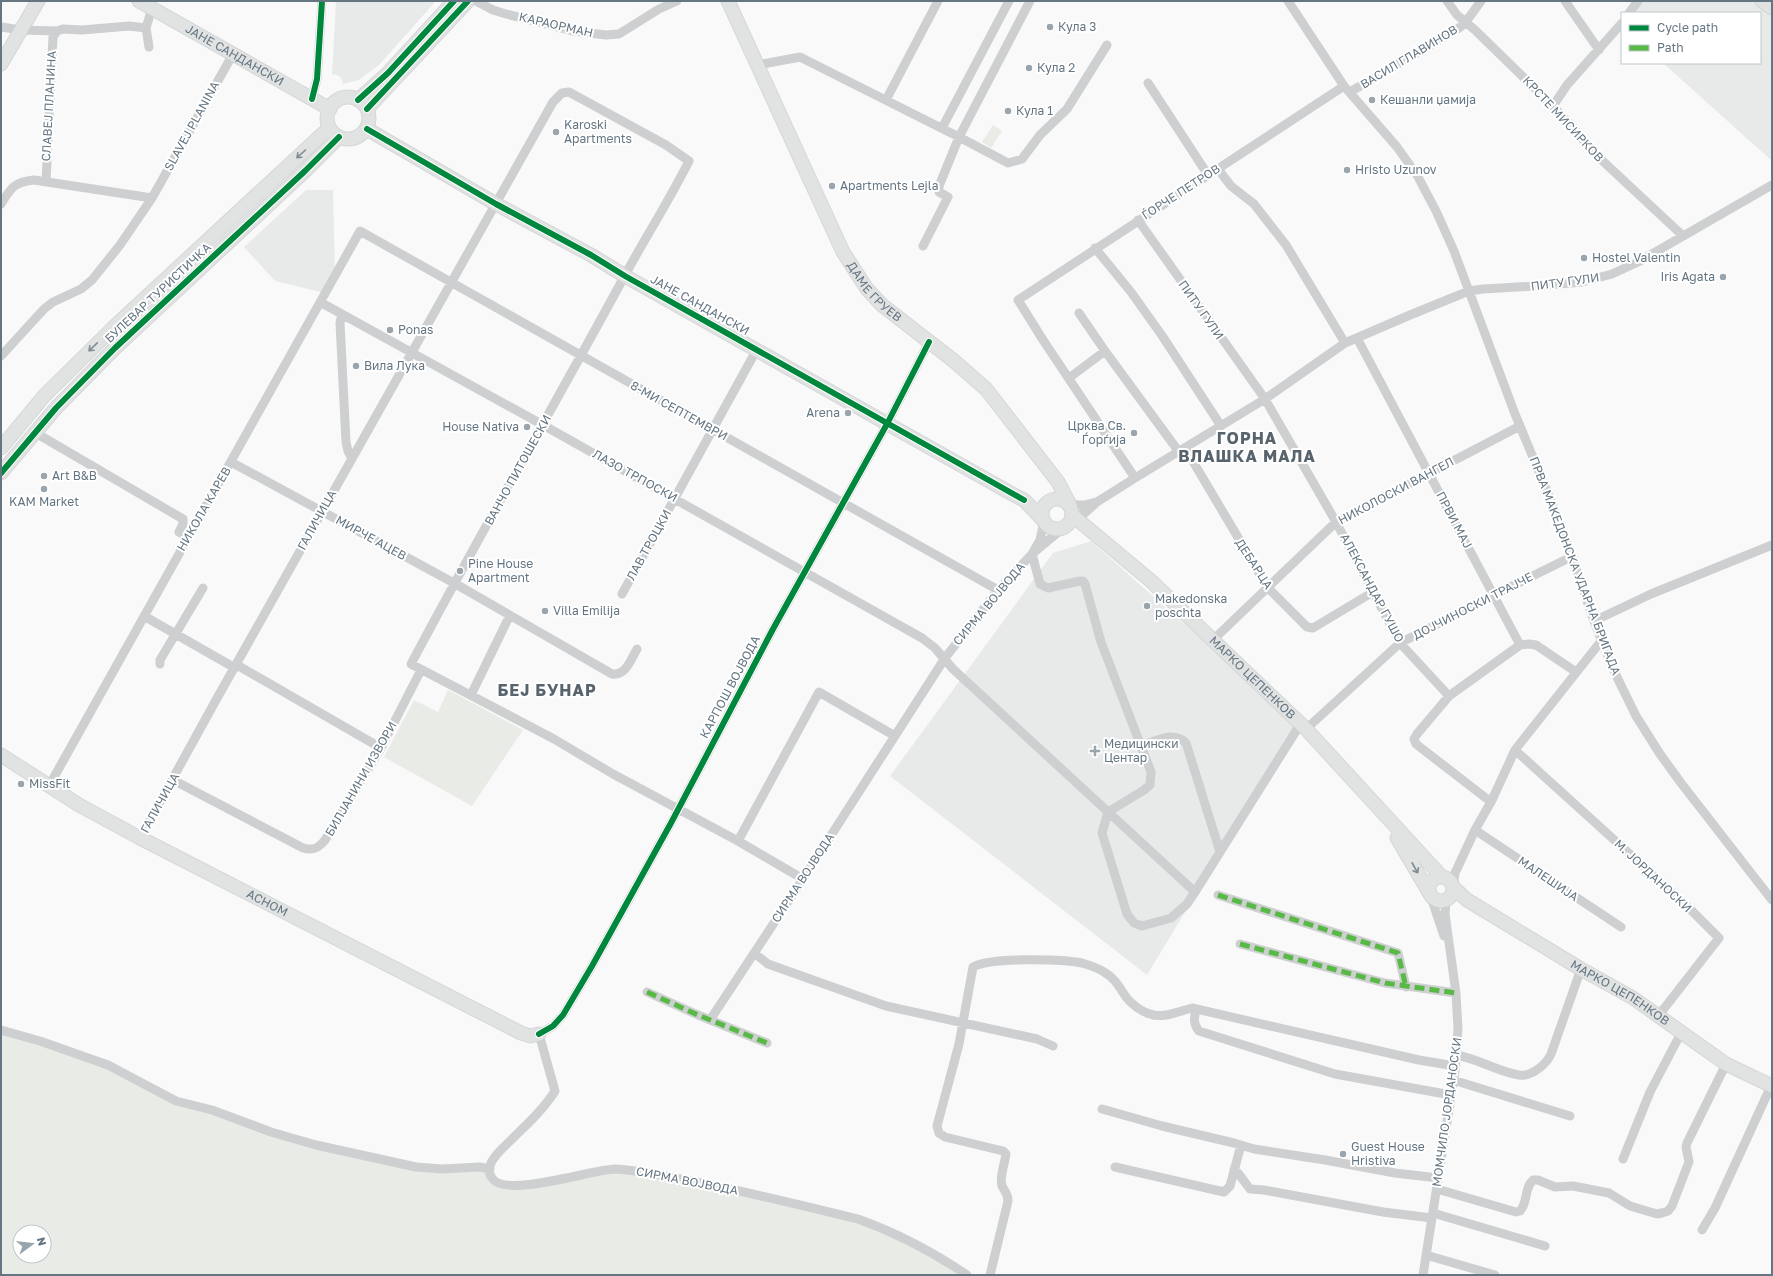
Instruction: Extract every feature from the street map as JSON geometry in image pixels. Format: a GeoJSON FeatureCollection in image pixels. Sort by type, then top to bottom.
{"type":"FeatureCollection","features":[{"type":"Feature","properties":{"kind":"street"},"geometry":{"type":"LineString","coordinates":[[1,64],[38,1]]}},
{"type":"Feature","properties":{"kind":"street","name":"ЈАНЕ САНДАНСКИ"},"geometry":{"type":"LineString","coordinates":[[139,1],[330,109]]}},
{"type":"Feature","properties":{"kind":"street"},"geometry":{"type":"LineString","coordinates":[[312,99],[317,79],[322,1]]}},
{"type":"Feature","properties":{"kind":"street"},"geometry":{"type":"LineString","coordinates":[[363,105],[388,73],[454,1]]}},
{"type":"Feature","properties":{"kind":"street"},"geometry":{"type":"LineString","coordinates":[[363,105],[468,1]]}},
{"type":"Feature","properties":{"kind":"street","name":"КАРАОРМАН"},"geometry":{"type":"LineString","coordinates":[[476,1],[493,10],[506,14],[573,31],[606,35],[619,34],[659,9],[677,1]]}},
{"type":"Feature","properties":{"kind":"street"},"geometry":{"type":"LineString","coordinates":[[886,100],[938,1]]}},
{"type":"Feature","properties":{"kind":"street"},"geometry":{"type":"LineString","coordinates":[[942,128],[1009,1]]}},
{"type":"Feature","properties":{"kind":"street"},"geometry":{"type":"LineString","coordinates":[[923,246],[948,197],[939,192],[939,186],[959,137],[1030,1]]}},
{"type":"Feature","properties":{"kind":"street","name":"ПРВА МАКЕДОНСКА УДАРНА БРИГАДА"},"geometry":{"type":"LineString","coordinates":[[1288,1],[1347,89],[1397,148],[1417,175],[1436,211],[1469,291],[1520,426],[1573,556],[1594,621],[1636,716],[1660,754],[1772,900]]}},
{"type":"Feature","properties":{"kind":"street","name":"КРСТЕ МИСИРКОВ"},"geometry":{"type":"LineString","coordinates":[[1447,1],[1465,23],[1475,30],[1553,106],[1572,126],[1592,151],[1682,235]]}},
{"type":"Feature","properties":{"kind":"street","name":"ВАСИЛ ГЛАВИНОВ"},"geometry":{"type":"LineString","coordinates":[[1347,89],[1459,28],[1465,23],[1481,1]]}},
{"type":"Feature","properties":{"kind":"street"},"geometry":{"type":"LineString","coordinates":[[1565,1],[1599,50]]}},
{"type":"Feature","properties":{"kind":"street"},"geometry":{"type":"LineString","coordinates":[[1630,12],[1638,1]]}},
{"type":"Feature","properties":{"kind":"street"},"geometry":{"type":"LineString","coordinates":[[1762,1],[1772,8]]}},
{"type":"Feature","properties":{"kind":"street","name":"ДАМЕ ГРУЕВ"},"geometry":{"type":"LineString","coordinates":[[732,2],[757,65],[843,252],[854,272],[882,305],[954,361],[986,389],[1064,492],[1071,510]]}},
{"type":"Feature","properties":{"kind":"street"},"geometry":{"type":"LineString","coordinates":[[148,47],[146,28],[152,8]]}},
{"type":"Feature","properties":{"kind":"street"},"geometry":{"type":"LineString","coordinates":[[1553,106],[1567,85],[1621,24]]}},
{"type":"Feature","properties":{"kind":"street"},"geometry":{"type":"LineString","coordinates":[[1,27],[21,30],[57,31],[63,29],[82,30],[129,26],[146,28]]}},
{"type":"Feature","properties":{"kind":"street","name":"СЛАВЕЈ ПЛАНИНА"},"geometry":{"type":"LineString","coordinates":[[46,182],[53,37],[57,31]]}},
{"type":"Feature","properties":{"kind":"street"},"geometry":{"type":"LineString","coordinates":[[757,65],[800,57],[942,128],[1008,163],[1022,159],[1040,135],[1067,109],[1106,45]]}},
{"type":"Feature","properties":{"kind":"street","name":"SLAVEJ PLANINA"},"geometry":{"type":"LineString","coordinates":[[152,198],[233,54]]}},
{"type":"Feature","properties":{"kind":"street"},"geometry":{"type":"LineString","coordinates":[[1148,83],[1208,175]]}},
{"type":"Feature","properties":{"kind":"street","name":"ЃОРЧЕ ПЕТРОВ"},"geometry":{"type":"LineString","coordinates":[[1069,378],[1018,300],[1218,168],[1347,89]]}},
{"type":"Feature","properties":{"kind":"street"},"geometry":{"type":"LineString","coordinates":[[496,204],[553,102],[562,93],[569,92],[575,95],[666,145],[689,161],[671,198],[625,276]]}},
{"type":"Feature","properties":{"kind":"street"},"geometry":{"type":"LineString","coordinates":[[345,97],[354,98],[363,105],[369,116],[369,124],[359,137],[351,140],[339,137],[330,128],[327,122],[330,109],[338,100],[345,97]]}},
{"type":"Feature","properties":{"kind":"street","name":"БУЛЕВАР ТУРИСТИЧКА"},"geometry":{"type":"LineString","coordinates":[[1,448],[44,396],[109,331],[330,128]]}},
{"type":"Feature","properties":{"kind":"street","name":"ЈАНЕ САНДАНСКИ"},"geometry":{"type":"LineString","coordinates":[[366,129],[496,204],[591,255],[625,276],[1024,500],[1044,521]]}},
{"type":"Feature","properties":{"kind":"street","name":"БУЛЕВАР ТУРИСТИЧКА"},"geometry":{"type":"LineString","coordinates":[[1,473],[34,432],[79,383],[300,176],[339,137]]}},
{"type":"Feature","properties":{"kind":"street"},"geometry":{"type":"LineString","coordinates":[[1218,168],[1231,186],[1254,204],[1286,245],[1346,343]]}},
{"type":"Feature","properties":{"kind":"street"},"geometry":{"type":"LineString","coordinates":[[1,204],[15,185],[23,181],[34,180],[152,198],[120,245],[92,280],[81,289],[54,302],[44,309],[1,356]]}},
{"type":"Feature","properties":{"kind":"street","name":"ПИТУ ГУЛИ"},"geometry":{"type":"LineString","coordinates":[[1097,502],[1265,399],[1346,343],[1469,291],[1566,284],[1599,278],[1638,262],[1682,235],[1772,185]]}},
{"type":"Feature","properties":{"kind":"street","name":"ГАЛИЧИЦА"},"geometry":{"type":"LineString","coordinates":[[140,838],[174,780],[216,700],[322,511],[496,204]]}},
{"type":"Feature","properties":{"kind":"street","name":"ПИТУ ГУЛИ"},"geometry":{"type":"LineString","coordinates":[[1138,220],[1265,399]]}},
{"type":"Feature","properties":{"kind":"street","name":"8-МИ СЕПТЕМВРИ"},"geometry":{"type":"LineString","coordinates":[[360,231],[451,284],[954,564],[998,590]]}},
{"type":"Feature","properties":{"kind":"street","name":"НИКОЛА КАРЕВ"},"geometry":{"type":"LineString","coordinates":[[49,786],[360,231]]}},
{"type":"Feature","properties":{"kind":"street"},"geometry":{"type":"LineString","coordinates":[[1095,248],[1163,337],[1221,426]]}},
{"type":"Feature","properties":{"kind":"street","name":"ВАНЧО ПИТОШЕСКИ"},"geometry":{"type":"LineString","coordinates":[[421,670],[411,664],[454,583],[499,506],[542,424],[582,357],[625,276]]}},
{"type":"Feature","properties":{"kind":"street","name":"ЛАЗО ТРПОСКИ"},"geometry":{"type":"LineString","coordinates":[[320,302],[542,424],[922,638],[935,648],[953,669],[1195,892]]}},
{"type":"Feature","properties":{"kind":"street"},"geometry":{"type":"LineString","coordinates":[[1079,313],[1105,351],[1182,450]]}},
{"type":"Feature","properties":{"kind":"street"},"geometry":{"type":"LineString","coordinates":[[342,314],[340,323],[346,442],[352,459]]}},
{"type":"Feature","properties":{"kind":"street","name":"ПРВИ МАЈ"},"geometry":{"type":"LineString","coordinates":[[1357,338],[1520,645]]}},
{"type":"Feature","properties":{"kind":"street","name":"КАРПОШ ВОЈВОДА"},"geometry":{"type":"LineString","coordinates":[[540,1034],[553,1026],[567,1009],[678,810],[805,572],[887,424],[929,342]]}},
{"type":"Feature","properties":{"kind":"street","name":"ЛАВ ТРОЦКИ"},"geometry":{"type":"LineString","coordinates":[[622,594],[757,349]]}},
{"type":"Feature","properties":{"kind":"street"},"geometry":{"type":"LineString","coordinates":[[1105,351],[1069,378],[1136,478]]}},
{"type":"Feature","properties":{"kind":"street","name":"АЛЕКСАНДАР ГУШО"},"geometry":{"type":"LineString","coordinates":[[1265,399],[1336,522],[1400,643],[1449,696]]}},
{"type":"Feature","properties":{"kind":"street","name":"НИКОЛОСКИ ВАНГЕЛ"},"geometry":{"type":"LineString","coordinates":[[1214,639],[1336,522],[1429,472],[1520,426]]}},
{"type":"Feature","properties":{"kind":"street"},"geometry":{"type":"LineString","coordinates":[[34,432],[182,518],[183,524],[179,532],[188,537]]}},
{"type":"Feature","properties":{"kind":"street","name":"ДЕБАРЦА"},"geometry":{"type":"LineString","coordinates":[[1182,450],[1268,588],[1298,620],[1307,627],[1313,628],[1373,592]]}},
{"type":"Feature","properties":{"kind":"street","name":"МИРЧЕ АЦЕВ"},"geometry":{"type":"LineString","coordinates":[[231,462],[454,583],[612,674],[617,675],[622,672],[637,649]]}},
{"type":"Feature","properties":{"kind":"street"},"geometry":{"type":"LineString","coordinates":[[1050,474],[1053,485],[1042,511],[1044,521],[1040,540],[1032,554],[1040,584],[1044,588],[1080,581],[1083,581],[1085,584],[1101,642],[1151,772],[1150,784],[1144,790],[1108,812]]}},
{"type":"Feature","properties":{"kind":"street"},"geometry":{"type":"LineString","coordinates":[[1047,502],[1056,498],[1061,499],[1071,510],[1080,515],[1090,509],[1097,502]]}},
{"type":"Feature","properties":{"kind":"street","name":"ЈАНЕ САНДАНСКИ"},"geometry":{"type":"LineString","coordinates":[[1024,500],[1047,502]]}},
{"type":"Feature","properties":{"kind":"street"},"geometry":{"type":"LineString","coordinates":[[1071,510],[1097,502]]}},
{"type":"Feature","properties":{"kind":"street"},"geometry":{"type":"LineString","coordinates":[[1044,521],[1050,527],[1093,533],[1090,509]]}},
{"type":"Feature","properties":{"kind":"street"},"geometry":{"type":"LineString","coordinates":[[1032,554],[1069,523],[1071,510]]}},
{"type":"Feature","properties":{"kind":"street","name":"МАРКО ЦЕПЕНКОВ"},"geometry":{"type":"LineString","coordinates":[[1071,510],[1093,533],[1121,554],[1214,639],[1303,726],[1380,811]]}},
{"type":"Feature","properties":{"kind":"street"},"geometry":{"type":"LineString","coordinates":[[1594,621],[1651,594],[1772,545]]}},
{"type":"Feature","properties":{"kind":"street","name":"СИРМА ВОЈВОДА"},"geometry":{"type":"LineString","coordinates":[[710,1020],[803,879],[944,658],[998,590],[1032,554]]}},
{"type":"Feature","properties":{"kind":"street","name":"ДОЈЧИНОСКИ ТРАЈЧЕ"},"geometry":{"type":"LineString","coordinates":[[1108,812],[1102,833],[1121,900],[1127,914],[1134,922],[1142,926],[1171,918],[1187,904],[1303,726],[1400,643],[1573,556]]}},
{"type":"Feature","properties":{"kind":"street"},"geometry":{"type":"LineString","coordinates":[[160,664],[160,660],[203,588]]}},
{"type":"Feature","properties":{"kind":"street"},"geometry":{"type":"LineString","coordinates":[[471,695],[510,615]]}},
{"type":"Feature","properties":{"kind":"street"},"geometry":{"type":"LineString","coordinates":[[144,616],[381,748]]}},
{"type":"Feature","properties":{"kind":"street"},"geometry":{"type":"LineString","coordinates":[[1449,886],[1438,877],[1431,882],[1429,890],[1430,894],[1435,900],[1443,901],[1475,830],[1491,802],[1515,750],[1602,640]]}},
{"type":"Feature","properties":{"kind":"street"},"geometry":{"type":"LineString","coordinates":[[1491,802],[1416,744],[1414,738],[1449,696],[1520,645],[1536,645],[1576,672]]}},
{"type":"Feature","properties":{"kind":"street"},"geometry":{"type":"LineString","coordinates":[[421,670],[554,739],[678,810],[738,841],[803,879]]}},
{"type":"Feature","properties":{"kind":"street","name":"БИЛЈАНИНИ ИЗВОРИ"},"geometry":{"type":"LineString","coordinates":[[174,780],[303,848],[312,850],[318,848],[325,840],[381,748],[421,670]]}},
{"type":"Feature","properties":{"kind":"street"},"geometry":{"type":"LineString","coordinates":[[738,841],[818,692],[895,736]]}},
{"type":"Feature","properties":{"kind":"street"},"geometry":{"type":"LineString","coordinates":[[1141,746],[1174,736],[1180,737],[1186,743],[1220,852]]}},
{"type":"Feature","properties":{"kind":"street","name":"М. ЈОРДАНОСКИ"},"geometry":{"type":"LineString","coordinates":[[1515,750],[1685,904],[1719,938],[1659,1015]]}},
{"type":"Feature","properties":{"kind":"street","name":"АСНОМ"},"geometry":{"type":"LineString","coordinates":[[1,755],[49,786],[140,838],[520,1033],[530,1036],[540,1034]]}},
{"type":"Feature","properties":{"kind":"street"},"geometry":{"type":"LineString","coordinates":[[1380,811],[1449,886]]}},
{"type":"Feature","properties":{"kind":"street"},"geometry":{"type":"LineString","coordinates":[[1380,811],[1405,849],[1430,894],[1448,945]]}},
{"type":"Feature","properties":{"kind":"street","name":"МАЛЕШИЈА"},"geometry":{"type":"LineString","coordinates":[[1475,830],[1621,927]]}},
{"type":"Feature","properties":{"kind":"street"},"geometry":{"type":"LineString","coordinates":[[1448,945],[1445,914],[1449,886]]}},
{"type":"Feature","properties":{"kind":"street","name":"МАРКО ЦЕПЕНКОВ"},"geometry":{"type":"LineString","coordinates":[[1449,886],[1467,900],[1581,969],[1633,998],[1726,1064],[1772,1086]]}},
{"type":"Feature","properties":{"kind":"street"},"geometry":{"type":"LineString","coordinates":[[1218,895],[1398,953],[1406,987]]}},
{"type":"Feature","properties":{"kind":"street"},"geometry":{"type":"LineString","coordinates":[[1240,944],[1384,983],[1456,993]]}},
{"type":"Feature","properties":{"kind":"street","name":"МОМЧИЛО ЈОРДАНОСКИ"},"geometry":{"type":"LineString","coordinates":[[1423,1275],[1451,1095],[1458,1029],[1456,993],[1448,945]]}},
{"type":"Feature","properties":{"kind":"street"},"geometry":{"type":"LineString","coordinates":[[754,953],[768,964],[886,1006],[1038,1039],[1053,1046]]}},
{"type":"Feature","properties":{"kind":"street"},"geometry":{"type":"LineString","coordinates":[[990,1275],[1008,1201],[1008,1196],[1002,1186],[1006,1154],[1003,1151],[945,1137],[939,1133],[937,1126],[955,1058],[974,967],[979,964],[992,961],[1061,961],[1082,963],[1104,972],[1118,983],[1130,1003],[1149,1014],[1157,1016],[1192,1008],[1419,1060],[1455,1066]]}},
{"type":"Feature","properties":{"kind":"street"},"geometry":{"type":"LineString","coordinates":[[1456,1055],[1519,1075],[1530,1073],[1537,1069],[1548,1060],[1551,1054],[1581,969]]}},
{"type":"Feature","properties":{"kind":"street"},"geometry":{"type":"LineString","coordinates":[[647,992],[710,1020],[767,1042]]}},
{"type":"Feature","properties":{"kind":"street"},"geometry":{"type":"LineString","coordinates":[[1196,1009],[1194,1020],[1198,1031],[1335,1074],[1451,1095]]}},
{"type":"Feature","properties":{"kind":"street"},"geometry":{"type":"LineString","coordinates":[[1,1030],[40,1041],[108,1065],[176,1101],[217,1111],[271,1132],[316,1145],[416,1167],[442,1170],[479,1167],[490,1169],[491,1163],[499,1152],[541,1110],[555,1091],[540,1034]]}},
{"type":"Feature","properties":{"kind":"street"},"geometry":{"type":"LineString","coordinates":[[1623,1159],[1650,1092],[1681,1033]]}},
{"type":"Feature","properties":{"kind":"street"},"geometry":{"type":"LineString","coordinates":[[1436,1189],[1516,1212],[1522,1210],[1529,1184],[1533,1180],[1538,1180],[1556,1187],[1573,1186],[1609,1193],[1630,1206],[1662,1214],[1668,1211],[1675,1201],[1689,1162],[1686,1147],[1687,1143],[1726,1064]]}},
{"type":"Feature","properties":{"kind":"street"},"geometry":{"type":"LineString","coordinates":[[1453,1080],[1570,1116]]}},
{"type":"Feature","properties":{"kind":"street"},"geometry":{"type":"LineString","coordinates":[[1702,1230],[1707,1219],[1715,1208],[1772,1086]]}},
{"type":"Feature","properties":{"kind":"street"},"geometry":{"type":"LineString","coordinates":[[1102,1109],[1254,1149],[1359,1167],[1438,1178]]}},
{"type":"Feature","properties":{"kind":"street"},"geometry":{"type":"LineString","coordinates":[[1115,1167],[1224,1192],[1230,1186],[1241,1145]]}},
{"type":"Feature","properties":{"kind":"street","name":"СИРМА ВОЈВОДА"},"geometry":{"type":"LineString","coordinates":[[490,1169],[491,1177],[503,1184],[537,1184],[614,1169],[641,1170],[714,1185],[881,1227],[920,1246],[967,1275]]}},
{"type":"Feature","properties":{"kind":"street"},"geometry":{"type":"LineString","coordinates":[[1234,1170],[1250,1189],[1264,1190],[1383,1212],[1433,1215],[1545,1246]]}},
{"type":"Feature","properties":{"kind":"street"},"geometry":{"type":"LineString","coordinates":[[1426,1255],[1495,1275]]}},
{"type":"Feature","properties":{"kind":"shaded area"},"geometry":{"type":"Polygon","coordinates":[[[336,1],[436,1],[379,65],[359,80],[343,84],[339,76],[332,74],[336,1]]]}},
{"type":"Feature","properties":{"kind":"shaded area"},"geometry":{"type":"Polygon","coordinates":[[[1638,1],[1772,1],[1772,161],[1664,64],[1761,64],[1761,12],[1630,12],[1638,1]]]}},
{"type":"Feature","properties":{"kind":"shaded area"},"geometry":{"type":"Polygon","coordinates":[[[993,125],[1002,131],[991,148],[982,142],[993,125]]]}},
{"type":"Feature","properties":{"kind":"shaded area"},"geometry":{"type":"Polygon","coordinates":[[[306,190],[333,190],[335,275],[325,293],[275,281],[244,247],[306,190]]]}},
{"type":"Feature","properties":{"kind":"shaded area","name":"Медицински Центар"},"geometry":{"type":"Polygon","coordinates":[[[1091,541],[1298,725],[1147,975],[890,776],[1053,553],[1091,541]]]}},
{"type":"Feature","properties":{"kind":"shaded area"},"geometry":{"type":"Polygon","coordinates":[[[448,690],[523,730],[472,806],[384,757],[414,700],[438,712],[448,690]]]}},
{"type":"Feature","properties":{"kind":"shaded area"},"geometry":{"type":"Polygon","coordinates":[[[1,1030],[40,1041],[151,1088],[271,1132],[401,1164],[479,1167],[503,1184],[614,1169],[858,1219],[967,1275],[1,1275],[1,1030]]]}},
{"type":"Feature","properties":{"kind":"marked path"},"geometry":{"type":"LineString","coordinates":[[1218,895],[1398,953],[1406,987]]}},
{"type":"Feature","properties":{"kind":"marked path"},"geometry":{"type":"LineString","coordinates":[[1240,944],[1385,983],[1456,993]]}},
{"type":"Feature","properties":{"kind":"marked path"},"geometry":{"type":"LineString","coordinates":[[647,992],[698,1015],[767,1043]]}},
{"type":"Feature","properties":{"kind":"cycle path"},"geometry":{"type":"LineString","coordinates":[[312,99],[317,79],[322,1]]}},
{"type":"Feature","properties":{"kind":"cycle path"},"geometry":{"type":"LineString","coordinates":[[358,100],[388,73],[454,1]]}},
{"type":"Feature","properties":{"kind":"cycle path"},"geometry":{"type":"LineString","coordinates":[[367,109],[468,1]]}},
{"type":"Feature","properties":{"kind":"cycle path"},"geometry":{"type":"LineString","coordinates":[[367,129],[496,204],[591,255],[625,276],[1024,500]]}},
{"type":"Feature","properties":{"kind":"cycle path"},"geometry":{"type":"LineString","coordinates":[[1,473],[56,408],[115,348],[305,171],[339,137]]}},
{"type":"Feature","properties":{"kind":"cycle path"},"geometry":{"type":"LineString","coordinates":[[539,1034],[553,1026],[563,1015],[592,966],[671,823],[773,629],[887,424],[929,342]]}},
{"type":"Feature","properties":{"kind":"place","name":"Кула 3"},"geometry":{"type":"Point","coordinates":[1050,27]}},
{"type":"Feature","properties":{"kind":"place","name":"Кула 2"},"geometry":{"type":"Point","coordinates":[1029,68]}},
{"type":"Feature","properties":{"kind":"place","name":"Кешанли џамија"},"geometry":{"type":"Point","coordinates":[1372,100]}},
{"type":"Feature","properties":{"kind":"place","name":"Кула 1"},"geometry":{"type":"Point","coordinates":[1008,111]}},
{"type":"Feature","properties":{"kind":"place","name":"Karoski Apartments"},"geometry":{"type":"Point","coordinates":[556,132]}},
{"type":"Feature","properties":{"kind":"place","name":"Hristo Uzunov"},"geometry":{"type":"Point","coordinates":[1347,170]}},
{"type":"Feature","properties":{"kind":"place","name":"Apartments Lejla"},"geometry":{"type":"Point","coordinates":[832,186]}},
{"type":"Feature","properties":{"kind":"place","name":"Hostel Valentin"},"geometry":{"type":"Point","coordinates":[1584,258]}},
{"type":"Feature","properties":{"kind":"place","name":"Iris Agata"},"geometry":{"type":"Point","coordinates":[1723,277]}},
{"type":"Feature","properties":{"kind":"place","name":"Ponas"},"geometry":{"type":"Point","coordinates":[390,330]}},
{"type":"Feature","properties":{"kind":"place","name":"Вила Лука"},"geometry":{"type":"Point","coordinates":[356,366]}},
{"type":"Feature","properties":{"kind":"place","name":"Arena"},"geometry":{"type":"Point","coordinates":[848,413]}},
{"type":"Feature","properties":{"kind":"place","name":"House Nativa"},"geometry":{"type":"Point","coordinates":[527,427]}},
{"type":"Feature","properties":{"kind":"place","name":"Црква Св. Ѓoрѓијa"},"geometry":{"type":"Point","coordinates":[1134,433]}},
{"type":"Feature","properties":{"kind":"place","name":"Art B&B"},"geometry":{"type":"Point","coordinates":[44,476]}},
{"type":"Feature","properties":{"kind":"place","name":"KAM Market"},"geometry":{"type":"Point","coordinates":[44,489]}},
{"type":"Feature","properties":{"kind":"place","name":"Pine House Apartment"},"geometry":{"type":"Point","coordinates":[460,571]}},
{"type":"Feature","properties":{"kind":"place","name":"Makedonska poschta"},"geometry":{"type":"Point","coordinates":[1147,606]}},
{"type":"Feature","properties":{"kind":"place","name":"Villa Emilija"},"geometry":{"type":"Point","coordinates":[545,611]}},
{"type":"Feature","properties":{"kind":"place","name":"Медицински Центар"},"geometry":{"type":"Point","coordinates":[1095,751]}},
{"type":"Feature","properties":{"kind":"place","name":"MissFit"},"geometry":{"type":"Point","coordinates":[21,784]}},
{"type":"Feature","properties":{"kind":"place","name":"Guest House Hristiva"},"geometry":{"type":"Point","coordinates":[1343,1154]}},
{"type":"Feature","properties":{"kind":"district","name":"ГОРНА ВЛАШКА МАЛА"},"geometry":{"type":"Point","coordinates":[1247,447]}},
{"type":"Feature","properties":{"kind":"district","name":"БЕЈ БУНАР"},"geometry":{"type":"Point","coordinates":[547,690]}}]}
